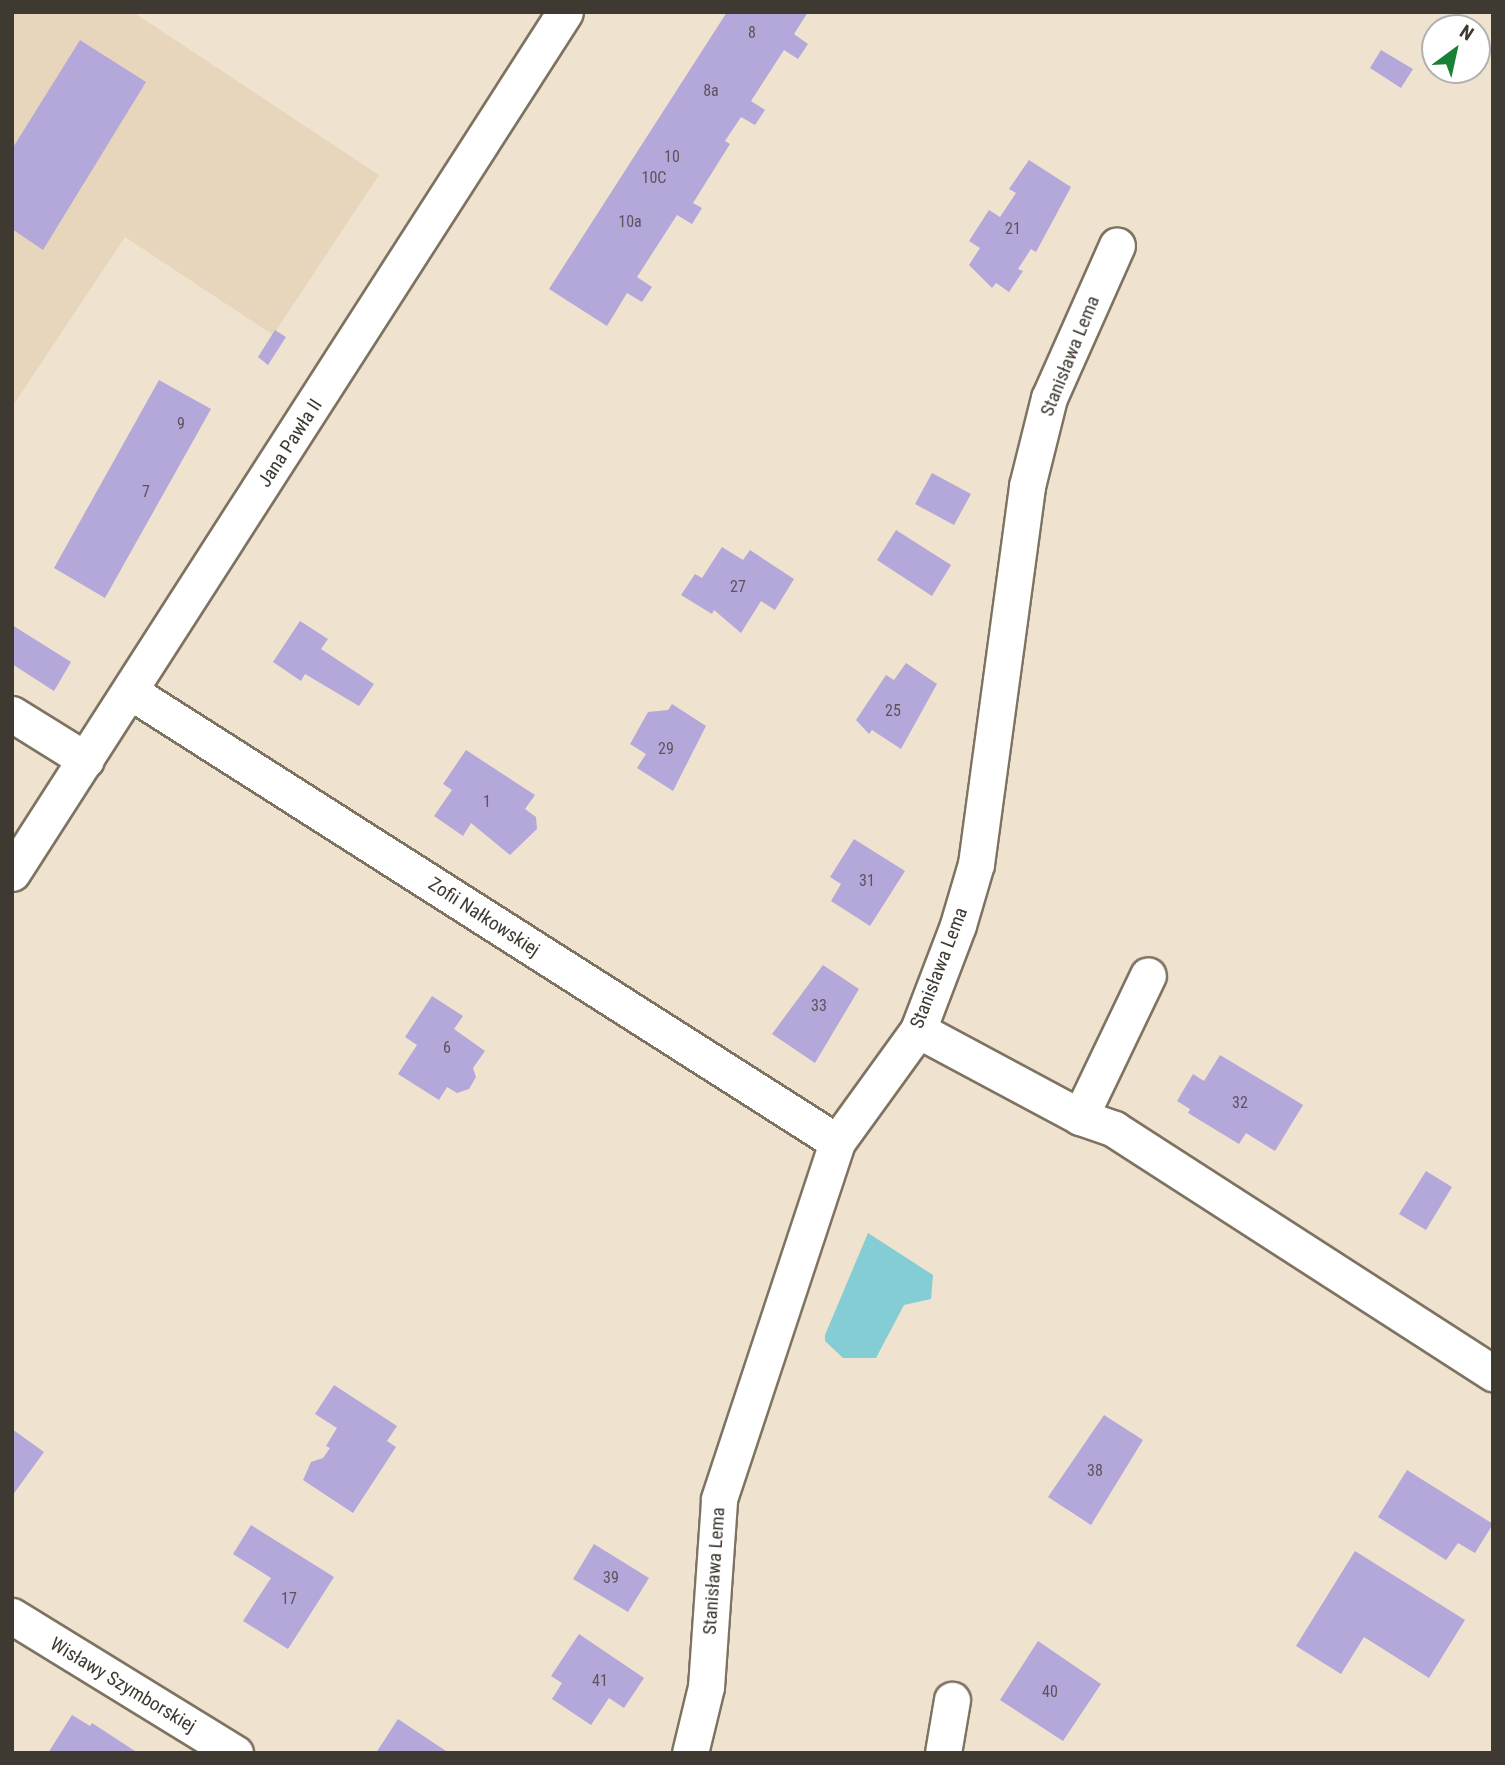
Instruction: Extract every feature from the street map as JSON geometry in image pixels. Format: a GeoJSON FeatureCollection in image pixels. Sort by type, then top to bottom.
{"type":"FeatureCollection","features":[{"type":"Feature","properties":{"kind":"street","name":"Jana Pawła II"},"geometry":{"type":"LineString","coordinates":[[12,873],[131,692],[565,12]]}},
{"type":"Feature","properties":{"kind":"street","name":"Stanisława Lema"},"geometry":{"type":"LineString","coordinates":[[690,1753],[706,1687],[719,1499],[837,1142],[918,1030],[976,864],[1012,569],[1049,398],[1117,245]]}},
{"type":"Feature","properties":{"kind":"street","name":"Zofii Nałkowskiej"},"geometry":{"type":"LineString","coordinates":[[131,692],[837,1142]]}},
{"type":"Feature","properties":{"kind":"street"},"geometry":{"type":"LineString","coordinates":[[12,714],[86,760]]}},
{"type":"Feature","properties":{"kind":"street"},"geometry":{"type":"LineString","coordinates":[[1080,1117],[1148,975]]}},
{"type":"Feature","properties":{"kind":"street"},"geometry":{"type":"LineString","coordinates":[[918,1030],[1080,1117],[1114,1129],[1362,1284],[1493,1373]]}},
{"type":"Feature","properties":{"kind":"street","name":"Wisławy Szymborskiej"},"geometry":{"type":"LineString","coordinates":[[12,1616],[235,1753]]}},
{"type":"Feature","properties":{"kind":"street"},"geometry":{"type":"LineString","coordinates":[[943,1753],[952,1699]]}},
{"type":"Feature","properties":{"kind":"shaded area"},"geometry":{"type":"Polygon","coordinates":[[[12,12],[133,12],[379,175],[273,335],[125,237],[12,407],[12,12]]]}},
{"type":"Feature","properties":{"kind":"water"},"geometry":{"type":"Polygon","coordinates":[[[868,1233],[933,1275],[931,1299],[904,1305],[876,1358],[843,1358],[825,1341],[825,1335],[868,1233]]]}},
{"type":"Feature","properties":{"kind":"building"},"geometry":{"type":"Polygon","coordinates":[[[727,12],[808,12],[794,34],[808,44],[798,59],[784,50],[751,101],[765,110],[755,125],[741,117],[725,141],[730,144],[693,203],[702,208],[692,224],[677,215],[637,277],[652,287],[642,302],[627,293],[607,326],[549,289],[727,12]]]}},
{"type":"Feature","properties":{"kind":"building"},"geometry":{"type":"Polygon","coordinates":[[[80,40],[146,82],[43,250],[12,229],[12,149],[80,40]]]}},
{"type":"Feature","properties":{"kind":"building"},"geometry":{"type":"Polygon","coordinates":[[[1381,50],[1413,69],[1401,88],[1370,68],[1381,50]]]}},
{"type":"Feature","properties":{"kind":"building"},"geometry":{"type":"Polygon","coordinates":[[[1029,160],[1071,187],[1036,252],[1031,249],[1018,269],[1023,271],[1009,292],[996,283],[992,288],[969,265],[980,248],[969,241],[989,210],[1000,217],[1016,193],[1009,189],[1029,160]]]}},
{"type":"Feature","properties":{"kind":"building"},"geometry":{"type":"Polygon","coordinates":[[[275,330],[286,337],[268,365],[258,357],[275,330]]]}},
{"type":"Feature","properties":{"kind":"building"},"geometry":{"type":"Polygon","coordinates":[[[159,380],[211,409],[105,598],[54,568],[159,380]]]}},
{"type":"Feature","properties":{"kind":"building"},"geometry":{"type":"Polygon","coordinates":[[[932,473],[971,494],[954,525],[915,504],[932,473]]]}},
{"type":"Feature","properties":{"kind":"building"},"geometry":{"type":"Polygon","coordinates":[[[896,530],[951,565],[932,596],[877,560],[896,530]]]}},
{"type":"Feature","properties":{"kind":"building"},"geometry":{"type":"Polygon","coordinates":[[[722,547],[743,560],[750,550],[794,579],[775,610],[761,601],[741,633],[714,610],[712,614],[681,595],[695,574],[702,578],[722,547]]]}},
{"type":"Feature","properties":{"kind":"building"},"geometry":{"type":"Polygon","coordinates":[[[300,621],[328,639],[321,649],[374,684],[359,706],[305,674],[301,681],[273,662],[300,621]]]}},
{"type":"Feature","properties":{"kind":"building"},"geometry":{"type":"Polygon","coordinates":[[[12,625],[71,662],[54,691],[12,664],[12,625]]]}},
{"type":"Feature","properties":{"kind":"building"},"geometry":{"type":"Polygon","coordinates":[[[906,663],[937,684],[901,749],[872,730],[869,734],[856,720],[886,675],[894,680],[906,663]]]}},
{"type":"Feature","properties":{"kind":"building"},"geometry":{"type":"Polygon","coordinates":[[[672,704],[706,726],[673,791],[637,768],[646,754],[630,744],[648,712],[668,710],[672,704]]]}},
{"type":"Feature","properties":{"kind":"building"},"geometry":{"type":"Polygon","coordinates":[[[466,750],[535,795],[525,809],[536,817],[537,829],[510,855],[471,823],[463,836],[434,816],[452,790],[443,784],[466,750]]]}},
{"type":"Feature","properties":{"kind":"building"},"geometry":{"type":"Polygon","coordinates":[[[854,839],[905,871],[870,926],[831,901],[841,884],[830,877],[854,839]]]}},
{"type":"Feature","properties":{"kind":"building"},"geometry":{"type":"Polygon","coordinates":[[[823,965],[859,989],[815,1063],[772,1034],[823,965]]]}},
{"type":"Feature","properties":{"kind":"building"},"geometry":{"type":"Polygon","coordinates":[[[432,996],[463,1016],[454,1029],[485,1051],[473,1068],[476,1077],[469,1089],[457,1093],[447,1087],[439,1100],[398,1074],[417,1045],[405,1037],[432,996]]]}},
{"type":"Feature","properties":{"kind":"building"},"geometry":{"type":"Polygon","coordinates":[[[1220,1055],[1303,1105],[1275,1151],[1246,1133],[1239,1144],[1188,1113],[1190,1109],[1177,1101],[1193,1074],[1204,1081],[1220,1055]]]}},
{"type":"Feature","properties":{"kind":"building"},"geometry":{"type":"Polygon","coordinates":[[[1426,1171],[1452,1187],[1426,1230],[1399,1214],[1426,1171]]]}},
{"type":"Feature","properties":{"kind":"building"},"geometry":{"type":"Polygon","coordinates":[[[334,1385],[397,1426],[387,1441],[396,1447],[353,1513],[303,1480],[311,1462],[323,1458],[330,1448],[326,1446],[337,1428],[315,1414],[334,1385]]]}},
{"type":"Feature","properties":{"kind":"building"},"geometry":{"type":"Polygon","coordinates":[[[1104,1415],[1143,1440],[1091,1525],[1048,1497],[1104,1415]]]}},
{"type":"Feature","properties":{"kind":"building"},"geometry":{"type":"Polygon","coordinates":[[[12,1429],[44,1452],[12,1496],[12,1429]]]}},
{"type":"Feature","properties":{"kind":"building"},"geometry":{"type":"Polygon","coordinates":[[[1407,1470],[1493,1524],[1475,1553],[1458,1543],[1446,1560],[1378,1517],[1407,1470]]]}},
{"type":"Feature","properties":{"kind":"building"},"geometry":{"type":"Polygon","coordinates":[[[251,1525],[334,1577],[288,1649],[243,1621],[271,1578],[233,1554],[251,1525]]]}},
{"type":"Feature","properties":{"kind":"building"},"geometry":{"type":"Polygon","coordinates":[[[594,1544],[649,1578],[628,1612],[573,1579],[594,1544]]]}},
{"type":"Feature","properties":{"kind":"building"},"geometry":{"type":"Polygon","coordinates":[[[1355,1551],[1465,1620],[1429,1678],[1364,1637],[1341,1674],[1296,1646],[1355,1551]]]}},
{"type":"Feature","properties":{"kind":"building"},"geometry":{"type":"Polygon","coordinates":[[[579,1634],[644,1678],[624,1708],[609,1698],[591,1725],[552,1699],[562,1683],[551,1676],[579,1634]]]}},
{"type":"Feature","properties":{"kind":"building"},"geometry":{"type":"Polygon","coordinates":[[[1038,1641],[1101,1684],[1063,1741],[1000,1700],[1038,1641]]]}},
{"type":"Feature","properties":{"kind":"building"},"geometry":{"type":"Polygon","coordinates":[[[72,1715],[90,1726],[92,1723],[138,1753],[48,1753],[72,1715]]]}},
{"type":"Feature","properties":{"kind":"building"},"geometry":{"type":"Polygon","coordinates":[[[398,1719],[449,1753],[376,1753],[398,1719]]]}}]}
